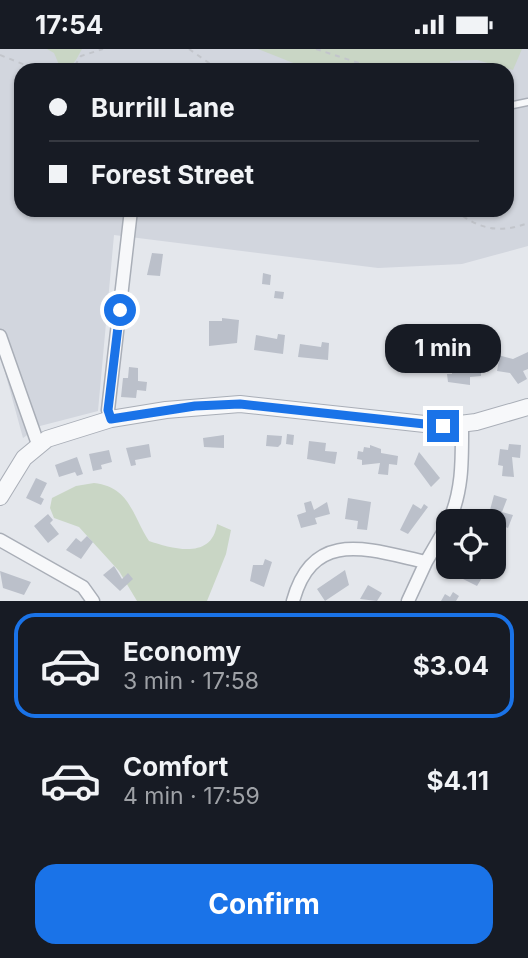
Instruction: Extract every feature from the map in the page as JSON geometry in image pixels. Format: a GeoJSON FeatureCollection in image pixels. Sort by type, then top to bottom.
{"type":"FeatureCollection","features":[{"type":"Feature","properties":{"kind":"street"},"geometry":{"type":"LineString","coordinates":[[111,419],[108,410],[130,217]]}},
{"type":"Feature","properties":{"kind":"street"},"geometry":{"type":"LineString","coordinates":[[0,336],[37,444]]}},
{"type":"Feature","properties":{"kind":"street"},"geometry":{"type":"LineString","coordinates":[[0,497],[24,458],[37,444],[111,419],[195,406],[240,404],[422,426],[461,425],[528,407]]}},
{"type":"Feature","properties":{"kind":"street"},"geometry":{"type":"LineString","coordinates":[[454,509],[462,472],[461,425]]}},
{"type":"Feature","properties":{"kind":"street"},"geometry":{"type":"LineString","coordinates":[[0,540],[83,587],[93,601]]}},
{"type":"Feature","properties":{"kind":"street"},"geometry":{"type":"LineString","coordinates":[[408,601],[436,545]]}},
{"type":"Feature","properties":{"kind":"street"},"geometry":{"type":"LineString","coordinates":[[293,601],[304,572],[330,552],[350,547],[426,562]]}},
{"type":"Feature","properties":{"kind":"path"},"geometry":{"type":"LineString","coordinates":[[77,63],[81,56],[103,49]]}},
{"type":"Feature","properties":{"kind":"path"},"geometry":{"type":"LineString","coordinates":[[189,49],[209,63]]}},
{"type":"Feature","properties":{"kind":"path"},"geometry":{"type":"LineString","coordinates":[[316,49],[356,63]]}},
{"type":"Feature","properties":{"kind":"path"},"geometry":{"type":"LineString","coordinates":[[0,55],[20,63]]}},
{"type":"Feature","properties":{"kind":"path"},"geometry":{"type":"LineString","coordinates":[[464,217],[491,230],[528,223]]}},
{"type":"Feature","properties":{"kind":"shaded area"},"geometry":{"type":"Polygon","coordinates":[[[0,49],[528,49],[528,246],[462,264],[378,268],[114,235],[98,411],[40,426],[23,438],[0,354],[0,49]]]}},
{"type":"Feature","properties":{"kind":"green space"},"geometry":{"type":"Polygon","coordinates":[[[47,49],[82,49],[73,63],[58,63],[54,53],[47,49]]]}},
{"type":"Feature","properties":{"kind":"green space"},"geometry":{"type":"Polygon","coordinates":[[[258,49],[522,49],[514,68],[514,63],[488,63],[477,60],[450,63],[293,63],[258,49]]]}},
{"type":"Feature","properties":{"kind":"green space"},"geometry":{"type":"Polygon","coordinates":[[[94,483],[115,490],[123,496],[149,541],[190,549],[208,543],[217,524],[231,530],[226,554],[207,601],[137,601],[119,571],[79,527],[54,518],[50,508],[52,498],[76,486],[94,483]]]}},
{"type":"Feature","properties":{"kind":"building"},"geometry":{"type":"Polygon","coordinates":[[[152,253],[163,254],[160,276],[147,275],[152,253]]]}},
{"type":"Feature","properties":{"kind":"building"},"geometry":{"type":"Polygon","coordinates":[[[263,273],[271,275],[270,285],[262,284],[263,273]]]}},
{"type":"Feature","properties":{"kind":"building"},"geometry":{"type":"Polygon","coordinates":[[[275,291],[284,292],[283,299],[274,298],[275,291]]]}},
{"type":"Feature","properties":{"kind":"building"},"geometry":{"type":"Polygon","coordinates":[[[222,318],[239,320],[237,343],[209,346],[209,321],[222,321],[222,318]]]}},
{"type":"Feature","properties":{"kind":"building"},"geometry":{"type":"Polygon","coordinates":[[[278,334],[285,335],[283,354],[254,350],[256,335],[277,339],[278,334]]]}},
{"type":"Feature","properties":{"kind":"building"},"geometry":{"type":"Polygon","coordinates":[[[322,342],[329,343],[328,360],[298,357],[300,344],[321,347],[322,342]]]}},
{"type":"Feature","properties":{"kind":"building"},"geometry":{"type":"Polygon","coordinates":[[[492,347],[499,348],[498,355],[513,359],[528,352],[528,369],[523,371],[527,379],[518,384],[510,373],[497,371],[499,360],[491,359],[492,347]]]}},
{"type":"Feature","properties":{"kind":"building"},"geometry":{"type":"Polygon","coordinates":[[[481,365],[481,376],[470,377],[470,385],[448,382],[447,374],[452,374],[452,369],[481,365]]]}},
{"type":"Feature","properties":{"kind":"building"},"geometry":{"type":"Polygon","coordinates":[[[129,367],[138,368],[138,381],[147,382],[146,391],[137,390],[136,398],[121,397],[123,378],[128,378],[129,367]]]}},
{"type":"Feature","properties":{"kind":"building"},"geometry":{"type":"Polygon","coordinates":[[[287,434],[294,435],[293,445],[286,444],[287,434]]]}},
{"type":"Feature","properties":{"kind":"building"},"geometry":{"type":"Polygon","coordinates":[[[224,435],[224,448],[204,447],[203,438],[224,435]]]}},
{"type":"Feature","properties":{"kind":"building"},"geometry":{"type":"Polygon","coordinates":[[[267,435],[282,436],[281,444],[278,447],[266,446],[267,435]]]}},
{"type":"Feature","properties":{"kind":"building"},"geometry":{"type":"Polygon","coordinates":[[[309,441],[326,443],[325,451],[337,452],[335,464],[307,459],[309,441]]]}},
{"type":"Feature","properties":{"kind":"building"},"geometry":{"type":"Polygon","coordinates":[[[149,444],[151,457],[135,460],[136,465],[131,466],[126,448],[149,444]]]}},
{"type":"Feature","properties":{"kind":"building"},"geometry":{"type":"Polygon","coordinates":[[[509,444],[521,445],[520,458],[512,457],[514,477],[502,476],[503,466],[498,465],[500,449],[508,450],[509,444]]]}},
{"type":"Feature","properties":{"kind":"building"},"geometry":{"type":"Polygon","coordinates":[[[370,445],[381,449],[381,453],[398,456],[397,465],[389,464],[388,475],[378,474],[380,463],[362,465],[362,460],[357,459],[358,451],[363,452],[364,447],[370,448],[370,445]]]}},
{"type":"Feature","properties":{"kind":"building"},"geometry":{"type":"Polygon","coordinates":[[[109,450],[112,462],[93,471],[89,454],[109,450]]]}},
{"type":"Feature","properties":{"kind":"building"},"geometry":{"type":"Polygon","coordinates":[[[419,452],[440,478],[431,487],[414,464],[419,452]]]}},
{"type":"Feature","properties":{"kind":"building"},"geometry":{"type":"Polygon","coordinates":[[[77,457],[83,474],[77,476],[75,472],[59,477],[55,465],[77,457]]]}},
{"type":"Feature","properties":{"kind":"building"},"geometry":{"type":"Polygon","coordinates":[[[36,478],[47,483],[40,497],[44,499],[41,505],[26,498],[36,478]]]}},
{"type":"Feature","properties":{"kind":"building"},"geometry":{"type":"Polygon","coordinates":[[[494,495],[507,499],[503,509],[490,509],[494,495]]]}},
{"type":"Feature","properties":{"kind":"building"},"geometry":{"type":"Polygon","coordinates":[[[348,498],[371,502],[367,530],[357,529],[358,521],[345,519],[348,498]]]}},
{"type":"Feature","properties":{"kind":"building"},"geometry":{"type":"Polygon","coordinates":[[[311,501],[314,510],[327,502],[330,514],[315,518],[317,524],[301,528],[297,515],[306,512],[304,503],[311,501]]]}},
{"type":"Feature","properties":{"kind":"building"},"geometry":{"type":"Polygon","coordinates":[[[413,504],[421,509],[424,504],[428,507],[408,534],[400,530],[413,504]]]}},
{"type":"Feature","properties":{"kind":"building"},"geometry":{"type":"Polygon","coordinates":[[[506,513],[513,515],[508,528],[506,527],[506,513]]]}},
{"type":"Feature","properties":{"kind":"building"},"geometry":{"type":"Polygon","coordinates":[[[48,514],[53,520],[50,523],[59,534],[48,543],[34,526],[48,514]]]}},
{"type":"Feature","properties":{"kind":"building"},"geometry":{"type":"Polygon","coordinates":[[[87,536],[93,542],[81,559],[66,550],[76,538],[81,542],[87,536]]]}},
{"type":"Feature","properties":{"kind":"building"},"geometry":{"type":"Polygon","coordinates":[[[265,559],[272,562],[264,587],[250,581],[253,565],[263,565],[265,559]]]}},
{"type":"Feature","properties":{"kind":"building"},"geometry":{"type":"Polygon","coordinates":[[[114,566],[122,579],[128,573],[133,579],[120,591],[103,575],[114,566]]]}},
{"type":"Feature","properties":{"kind":"building"},"geometry":{"type":"Polygon","coordinates":[[[345,570],[349,585],[325,601],[317,589],[345,570]]]}},
{"type":"Feature","properties":{"kind":"building"},"geometry":{"type":"Polygon","coordinates":[[[0,571],[31,582],[24,595],[3,588],[0,571]]]}},
{"type":"Feature","properties":{"kind":"building"},"geometry":{"type":"Polygon","coordinates":[[[463,579],[481,579],[477,586],[463,579]]]}},
{"type":"Feature","properties":{"kind":"building"},"geometry":{"type":"Polygon","coordinates":[[[368,585],[382,593],[377,601],[360,599],[368,585]]]}},
{"type":"Feature","properties":{"kind":"building"},"geometry":{"type":"Polygon","coordinates":[[[453,592],[459,596],[456,601],[441,601],[445,594],[450,597],[453,592]]]}},
{"type":"Feature","properties":{"kind":"route"},"geometry":{"type":"LineString","coordinates":[[120,310],[108,410],[111,419],[166,409],[240,404],[422,426],[443,426]]}}]}
